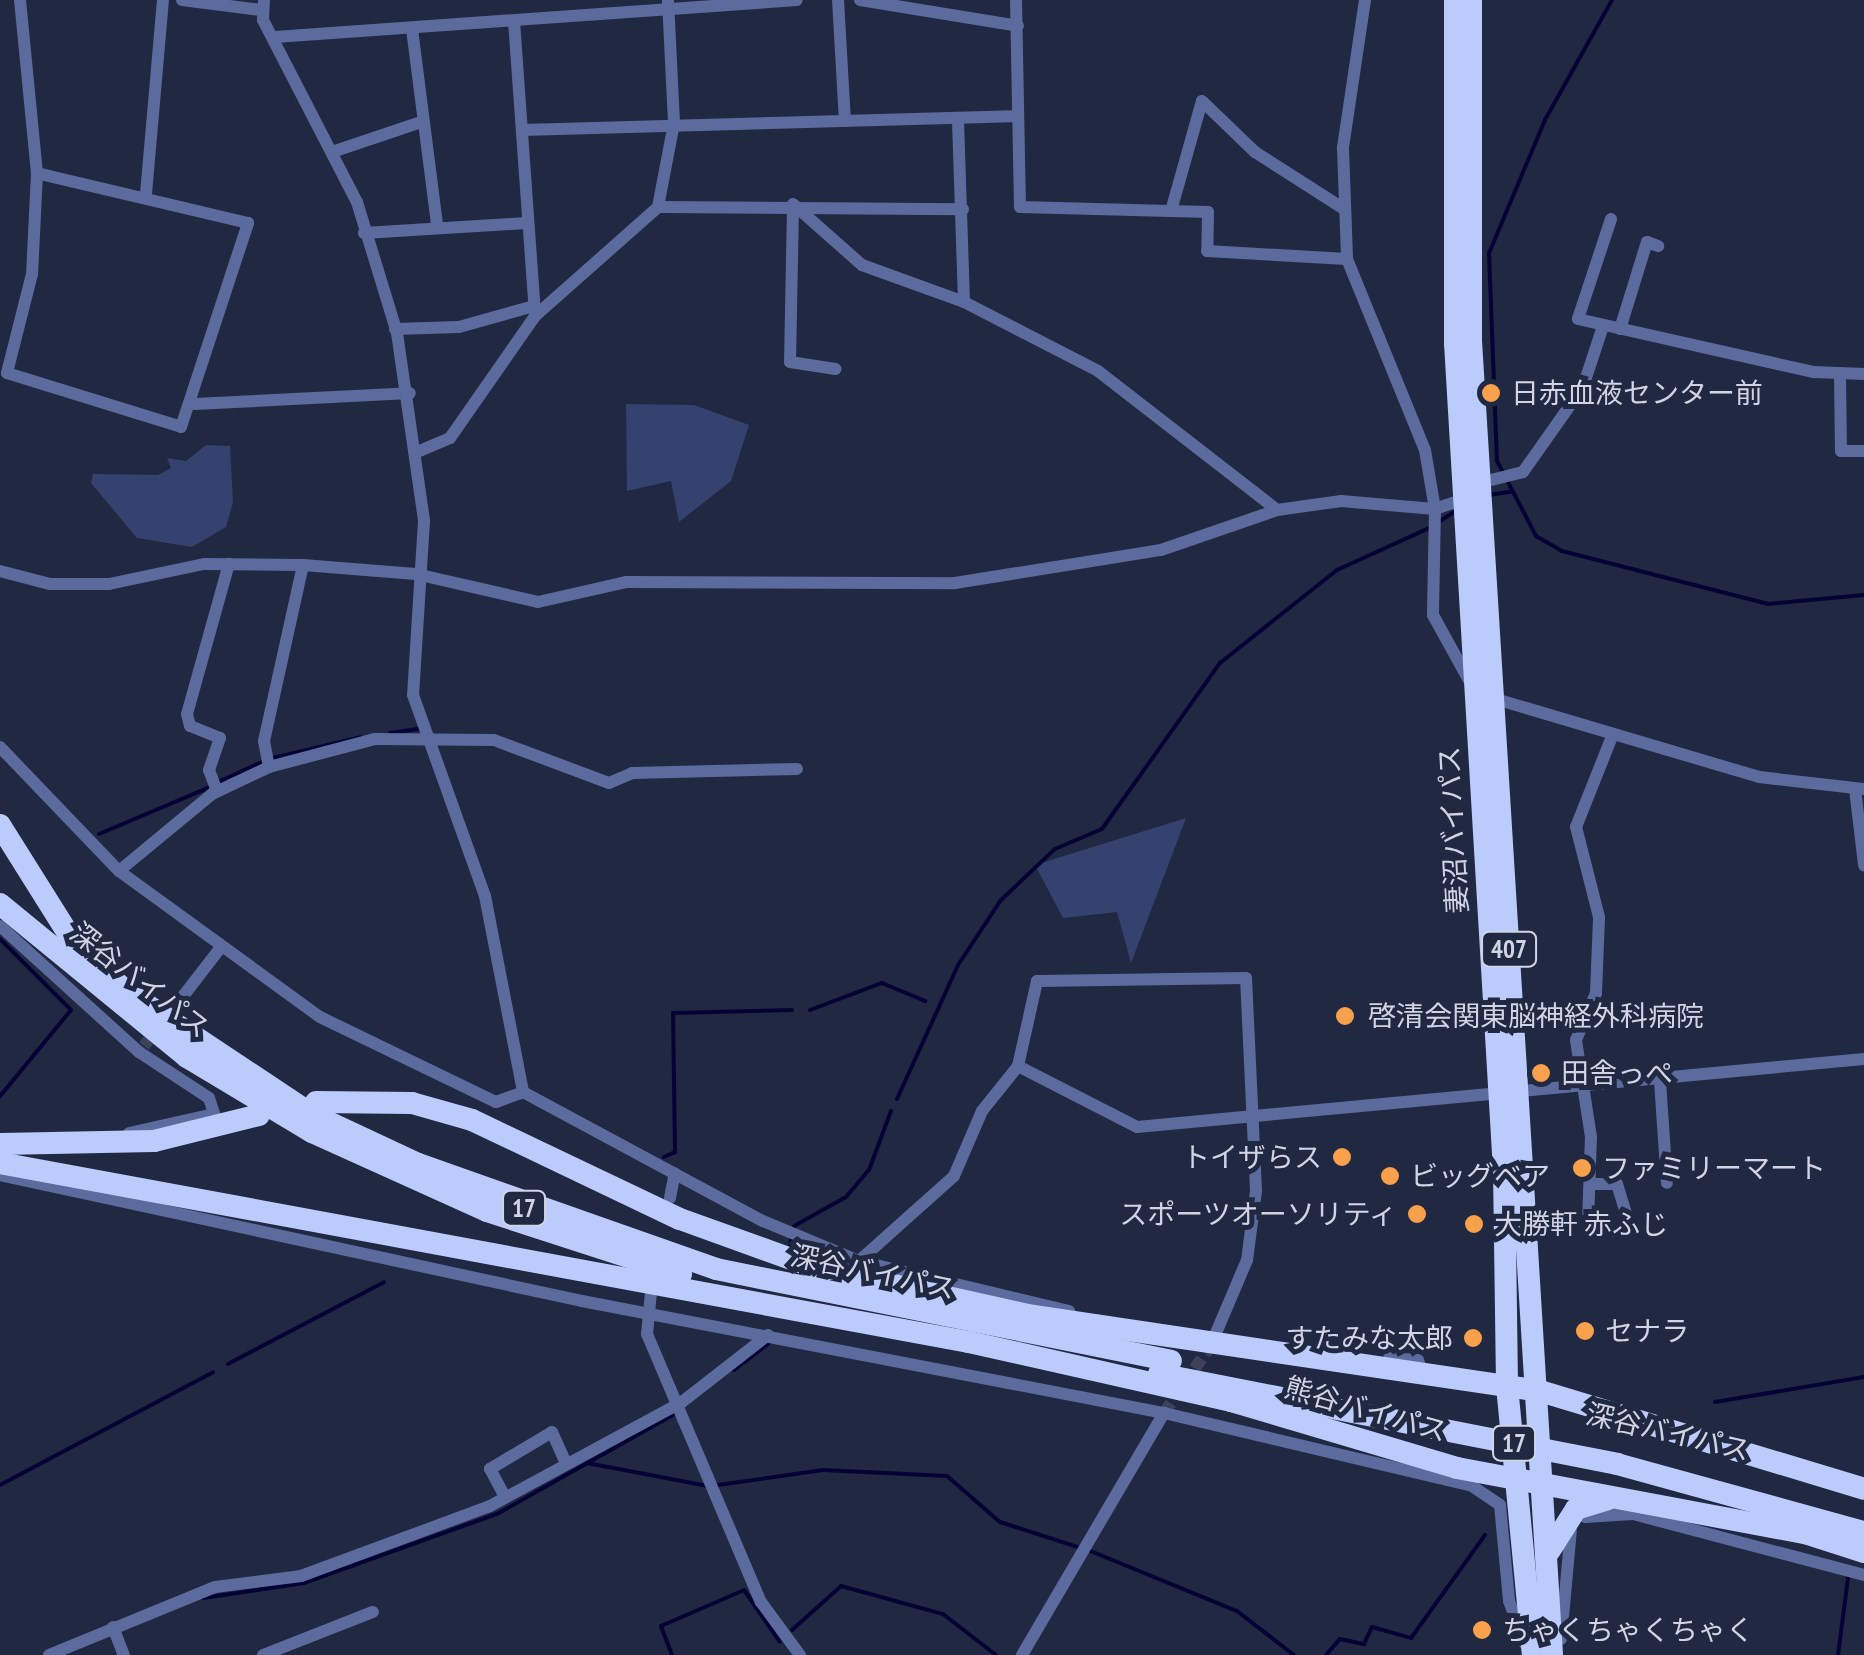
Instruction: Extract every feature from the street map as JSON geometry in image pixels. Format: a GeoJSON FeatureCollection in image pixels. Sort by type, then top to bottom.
{"type":"FeatureCollection","features":[{"type":"Feature","properties":{"kind":"highway","name":"妻沼バイパス"},"geometry":{"type":"LineString","coordinates":[[1455,0],[1476,496],[1496,701],[1508,1094],[1507,1386],[1532,1655]]}},
{"type":"Feature","properties":{"kind":"highway","name":"妻沼バイパス"},"geometry":{"type":"LineString","coordinates":[[1471,0],[1474,688],[1508,1094],[1540,1391],[1552,1655]]}},
{"type":"Feature","properties":{"kind":"highway","name":"深谷バイパス"},"geometry":{"type":"LineString","coordinates":[[0,824],[76,946],[198,1044],[310,1114],[574,1226],[842,1298],[1617,1464],[1864,1532]]}},
{"type":"Feature","properties":{"kind":"highway","name":"深谷バイパス"},"geometry":{"type":"LineString","coordinates":[[0,904],[187,1057],[397,1173],[599,1251],[969,1342],[1165,1368],[1618,1449],[1864,1518]]}},
{"type":"Feature","properties":{"kind":"highway","name":"17"},"geometry":{"type":"LineString","coordinates":[[316,1102],[412,1103],[472,1120],[680,1219],[813,1267],[1026,1316]]}},
{"type":"Feature","properties":{"kind":"highway"},"geometry":{"type":"LineString","coordinates":[[0,1144],[154,1141],[216,1119],[259,1114]]}},
{"type":"Feature","properties":{"kind":"highway","name":"17"},"geometry":{"type":"LineString","coordinates":[[0,1163],[46,1177],[969,1342]]}},
{"type":"Feature","properties":{"kind":"highway","name":"17"},"geometry":{"type":"LineString","coordinates":[[842,1298],[871,1294],[1540,1391],[1864,1488]]}},
{"type":"Feature","properties":{"kind":"highway","name":"熊谷バイパス"},"geometry":{"type":"LineString","coordinates":[[969,1342],[1517,1480],[1617,1497],[1864,1552]]}},
{"type":"Feature","properties":{"kind":"highway"},"geometry":{"type":"LineString","coordinates":[[1548,1553],[1576,1509],[1617,1497]]}},
{"type":"Feature","properties":{"kind":"street"},"geometry":{"type":"LineString","coordinates":[[20,0],[37,173],[32,274],[8,373],[181,427],[195,404],[248,224],[146,194],[37,173]]}},
{"type":"Feature","properties":{"kind":"street"},"geometry":{"type":"LineString","coordinates":[[146,194],[163,0]]}},
{"type":"Feature","properties":{"kind":"street"},"geometry":{"type":"LineString","coordinates":[[182,0],[262,5],[332,152],[396,329],[410,394],[424,522],[416,574],[413,695],[430,732],[485,896],[522,1092]]}},
{"type":"Feature","properties":{"kind":"street"},"geometry":{"type":"LineString","coordinates":[[275,37],[514,21],[669,5],[797,0]]}},
{"type":"Feature","properties":{"kind":"street"},"geometry":{"type":"LineString","coordinates":[[838,0],[846,122]]}},
{"type":"Feature","properties":{"kind":"street"},"geometry":{"type":"LineString","coordinates":[[860,0],[1018,26]]}},
{"type":"Feature","properties":{"kind":"street"},"geometry":{"type":"LineString","coordinates":[[1016,0],[1012,116],[1020,208],[1208,212],[1208,251],[1347,259]]}},
{"type":"Feature","properties":{"kind":"street"},"geometry":{"type":"LineString","coordinates":[[1365,0],[1343,148],[1347,259],[1425,450],[1435,512],[1433,614],[1441,644],[1474,688],[1496,701],[1611,740],[1759,777],[1860,789],[1864,865]]}},
{"type":"Feature","properties":{"kind":"street"},"geometry":{"type":"LineString","coordinates":[[658,207],[674,122],[669,5]]}},
{"type":"Feature","properties":{"kind":"street"},"geometry":{"type":"LineString","coordinates":[[514,21],[535,311]]}},
{"type":"Feature","properties":{"kind":"street"},"geometry":{"type":"LineString","coordinates":[[412,29],[418,122]]}},
{"type":"Feature","properties":{"kind":"street"},"geometry":{"type":"LineString","coordinates":[[1171,212],[1202,101],[1256,152],[1344,208]]}},
{"type":"Feature","properties":{"kind":"street"},"geometry":{"type":"LineString","coordinates":[[522,130],[674,122],[958,121],[1012,116]]}},
{"type":"Feature","properties":{"kind":"street"},"geometry":{"type":"LineString","coordinates":[[958,121],[964,302]]}},
{"type":"Feature","properties":{"kind":"street"},"geometry":{"type":"LineString","coordinates":[[332,152],[418,122],[427,126],[438,224]]}},
{"type":"Feature","properties":{"kind":"street"},"geometry":{"type":"LineString","coordinates":[[418,452],[450,438],[535,311],[658,207],[793,204],[963,209]]}},
{"type":"Feature","properties":{"kind":"street"},"geometry":{"type":"LineString","coordinates":[[793,204],[862,265],[964,302],[1098,371],[1277,510]]}},
{"type":"Feature","properties":{"kind":"street"},"geometry":{"type":"LineString","coordinates":[[793,204],[790,362],[835,368]]}},
{"type":"Feature","properties":{"kind":"street"},"geometry":{"type":"LineString","coordinates":[[1611,219],[1578,320],[1864,374]]}},
{"type":"Feature","properties":{"kind":"street"},"geometry":{"type":"LineString","coordinates":[[364,232],[438,224],[526,223]]}},
{"type":"Feature","properties":{"kind":"street"},"geometry":{"type":"LineString","coordinates":[[1620,329],[1647,242],[1658,246]]}},
{"type":"Feature","properties":{"kind":"street"},"geometry":{"type":"LineString","coordinates":[[396,329],[459,327],[535,311]]}},
{"type":"Feature","properties":{"kind":"street"},"geometry":{"type":"LineString","coordinates":[[0,571],[50,584],[110,584],[230,564],[303,564],[416,574],[538,602],[626,582],[1012,580],[1161,550],[1277,510],[1341,501],[1435,512],[1476,496],[1514,477],[1583,387],[1603,326]]}},
{"type":"Feature","properties":{"kind":"street"},"geometry":{"type":"LineString","coordinates":[[1840,372],[1841,452],[1864,451]]}},
{"type":"Feature","properties":{"kind":"street"},"geometry":{"type":"LineString","coordinates":[[195,404],[410,394]]}},
{"type":"Feature","properties":{"kind":"street"},"geometry":{"type":"LineString","coordinates":[[217,791],[208,770],[220,738],[190,726],[188,714],[230,564]]}},
{"type":"Feature","properties":{"kind":"street"},"geometry":{"type":"LineString","coordinates":[[268,762],[303,564]]}},
{"type":"Feature","properties":{"kind":"street"},"geometry":{"type":"LineString","coordinates":[[119,871],[217,791],[268,762],[430,732],[494,740],[609,783],[632,773],[797,769]]}},
{"type":"Feature","properties":{"kind":"street"},"geometry":{"type":"LineString","coordinates":[[1588,1222],[1594,1184],[1576,1088],[1576,1030],[1596,993],[1600,944],[1577,811],[1611,740]]}},
{"type":"Feature","properties":{"kind":"street"},"geometry":{"type":"LineString","coordinates":[[0,746],[119,871],[218,951],[320,1017],[496,1102],[522,1092],[786,1230],[860,1261],[1212,1345],[1247,1260],[1259,1120],[1245,1104],[1246,978],[1037,981],[1018,1066],[982,1111],[954,1176],[860,1261]]}},
{"type":"Feature","properties":{"kind":"street"},"geometry":{"type":"LineString","coordinates":[[0,926],[142,1049],[209,1098],[216,1119]]}},
{"type":"Feature","properties":{"kind":"street"},"geometry":{"type":"LineString","coordinates":[[184,995],[218,951]]}},
{"type":"Feature","properties":{"kind":"street"},"geometry":{"type":"LineString","coordinates":[[1018,1066],[1137,1128],[1259,1120],[1289,1107],[1508,1094],[1864,1060]]}},
{"type":"Feature","properties":{"kind":"street"},"geometry":{"type":"LineString","coordinates":[[1660,1081],[1666,1183]]}},
{"type":"Feature","properties":{"kind":"street"},"geometry":{"type":"LineString","coordinates":[[0,1132],[64,1142]]}},
{"type":"Feature","properties":{"kind":"street"},"geometry":{"type":"LineString","coordinates":[[670,1198],[675,1173]]}},
{"type":"Feature","properties":{"kind":"street"},"geometry":{"type":"LineString","coordinates":[[0,1175],[46,1177],[647,1314],[1164,1413],[1492,1494],[1509,1600],[1532,1655]]}},
{"type":"Feature","properties":{"kind":"street"},"geometry":{"type":"LineString","coordinates":[[1594,1184],[1617,1184],[1630,1222]]}},
{"type":"Feature","properties":{"kind":"street"},"geometry":{"type":"LineString","coordinates":[[651,1292],[647,1334],[684,1407],[761,1602],[800,1655]]}},
{"type":"Feature","properties":{"kind":"street"},"geometry":{"type":"LineString","coordinates":[[49,1655],[115,1632],[215,1587],[300,1576],[505,1497],[684,1407],[768,1336]]}},
{"type":"Feature","properties":{"kind":"street"},"geometry":{"type":"LineString","coordinates":[[1022,1655],[1164,1413]]}},
{"type":"Feature","properties":{"kind":"street"},"geometry":{"type":"LineString","coordinates":[[505,1497],[490,1469],[552,1432],[566,1463]]}},
{"type":"Feature","properties":{"kind":"street"},"geometry":{"type":"LineString","coordinates":[[1562,1655],[1565,1560],[1584,1517],[1633,1514],[1864,1575]]}},
{"type":"Feature","properties":{"kind":"street"},"geometry":{"type":"LineString","coordinates":[[262,1655],[373,1612]]}},
{"type":"Feature","properties":{"kind":"street"},"geometry":{"type":"LineString","coordinates":[[115,1632],[124,1655]]}},
{"type":"Feature","properties":{"kind":"shaded area"},"geometry":{"type":"Polygon","coordinates":[[[626,404],[694,405],[749,425],[731,481],[679,522],[671,481],[627,491],[626,404]]]}},
{"type":"Feature","properties":{"kind":"shaded area"},"geometry":{"type":"Polygon","coordinates":[[[206,445],[230,446],[233,503],[226,527],[192,547],[137,538],[91,483],[93,474],[158,475],[171,468],[167,458],[186,461],[206,445]]]}},
{"type":"Feature","properties":{"kind":"shaded area"},"geometry":{"type":"Polygon","coordinates":[[[1186,818],[1131,963],[1117,912],[1063,918],[1035,865],[1186,818]]]}},
{"type":"Feature","properties":{"kind":"waterway"},"geometry":{"type":"LineString","coordinates":[[1612,0],[1545,120],[1489,253],[1497,461],[1536,536],[1562,551],[1768,604],[1864,595]]}},
{"type":"Feature","properties":{"kind":"waterway"},"geometry":{"type":"LineString","coordinates":[[1489,495],[1513,491]]}},
{"type":"Feature","properties":{"kind":"waterway"},"geometry":{"type":"LineString","coordinates":[[1437,523],[1454,512]]}},
{"type":"Feature","properties":{"kind":"waterway"},"geometry":{"type":"LineString","coordinates":[[897,1099],[958,965],[1001,900],[1055,849],[1102,829],[1220,663],[1337,570],[1429,528]]}},
{"type":"Feature","properties":{"kind":"waterway"},"geometry":{"type":"LineString","coordinates":[[390,733],[420,729]]}},
{"type":"Feature","properties":{"kind":"waterway"},"geometry":{"type":"LineString","coordinates":[[273,758],[361,737]]}},
{"type":"Feature","properties":{"kind":"waterway"},"geometry":{"type":"LineString","coordinates":[[218,782],[264,761]]}},
{"type":"Feature","properties":{"kind":"waterway"},"geometry":{"type":"LineString","coordinates":[[99,834],[210,787]]}},
{"type":"Feature","properties":{"kind":"waterway"},"geometry":{"type":"LineString","coordinates":[[0,939],[71,1010],[0,1096]]}},
{"type":"Feature","properties":{"kind":"waterway"},"geometry":{"type":"LineString","coordinates":[[810,1010],[882,983],[925,1001]]}},
{"type":"Feature","properties":{"kind":"waterway"},"geometry":{"type":"LineString","coordinates":[[664,1157],[675,1152],[673,1013],[792,1010]]}},
{"type":"Feature","properties":{"kind":"waterway"},"geometry":{"type":"LineString","coordinates":[[790,1245],[794,1226],[846,1197],[869,1170],[891,1111]]}},
{"type":"Feature","properties":{"kind":"waterway"},"geometry":{"type":"LineString","coordinates":[[228,1364],[384,1282]]}},
{"type":"Feature","properties":{"kind":"waterway"},"geometry":{"type":"LineString","coordinates":[[734,1370],[768,1344]]}},
{"type":"Feature","properties":{"kind":"waterway"},"geometry":{"type":"LineString","coordinates":[[0,1485],[213,1372]]}},
{"type":"Feature","properties":{"kind":"waterway"},"geometry":{"type":"LineString","coordinates":[[1715,1402],[1864,1377]]}},
{"type":"Feature","properties":{"kind":"waterway"},"geometry":{"type":"LineString","coordinates":[[203,1598],[304,1583],[497,1514],[678,1412]]}},
{"type":"Feature","properties":{"kind":"waterway"},"geometry":{"type":"LineString","coordinates":[[587,1463],[708,1486]]}},
{"type":"Feature","properties":{"kind":"waterway"},"geometry":{"type":"LineString","coordinates":[[718,1485],[823,1470],[947,1476],[1000,1522],[1078,1547]]}},
{"type":"Feature","properties":{"kind":"waterway"},"geometry":{"type":"LineString","coordinates":[[1326,1655],[1340,1639],[1364,1644],[1372,1627],[1411,1638],[1485,1535]]}},
{"type":"Feature","properties":{"kind":"waterway"},"geometry":{"type":"LineString","coordinates":[[1088,1550],[1237,1611],[1294,1655]]}},
{"type":"Feature","properties":{"kind":"waterway"},"geometry":{"type":"LineString","coordinates":[[1838,1655],[1848,1578]]}},
{"type":"Feature","properties":{"kind":"waterway"},"geometry":{"type":"LineString","coordinates":[[792,1630],[841,1586],[943,1614],[996,1655]]}},
{"type":"Feature","properties":{"kind":"waterway"},"geometry":{"type":"LineString","coordinates":[[672,1655],[661,1626],[744,1590],[780,1642]]}},
{"type":"Feature","properties":{"kind":"tunnel"},"geometry":{"type":"LineString","coordinates":[[144,1046],[184,995]]}},
{"type":"Feature","properties":{"kind":"tunnel"},"geometry":{"type":"LineString","coordinates":[[1164,1413],[1211,1345]]}},
{"type":"Feature","properties":{"kind":"place","name":"日赤血液センター前"},"geometry":{"type":"Point","coordinates":[1491,393]}},
{"type":"Feature","properties":{"kind":"place","name":"啓清会関東脳神経外科病院"},"geometry":{"type":"Point","coordinates":[1345,1016]}},
{"type":"Feature","properties":{"kind":"place","name":"田舎っぺ"},"geometry":{"type":"Point","coordinates":[1541,1073]}},
{"type":"Feature","properties":{"kind":"place","name":"トイザらス"},"geometry":{"type":"Point","coordinates":[1342,1157]}},
{"type":"Feature","properties":{"kind":"place","name":"ファミリーマート"},"geometry":{"type":"Point","coordinates":[1582,1168]}},
{"type":"Feature","properties":{"kind":"place","name":"ビッグベア"},"geometry":{"type":"Point","coordinates":[1390,1176]}},
{"type":"Feature","properties":{"kind":"place","name":"スポーツオーソリティ"},"geometry":{"type":"Point","coordinates":[1417,1214]}},
{"type":"Feature","properties":{"kind":"place","name":"大勝軒 赤ふじ"},"geometry":{"type":"Point","coordinates":[1474,1224]}},
{"type":"Feature","properties":{"kind":"place","name":"セナラ"},"geometry":{"type":"Point","coordinates":[1585,1331]}},
{"type":"Feature","properties":{"kind":"place","name":"すたみな太郎"},"geometry":{"type":"Point","coordinates":[1473,1338]}},
{"type":"Feature","properties":{"kind":"place","name":"ちゃくちゃくちゃく"},"geometry":{"type":"Point","coordinates":[1482,1630]}}]}
